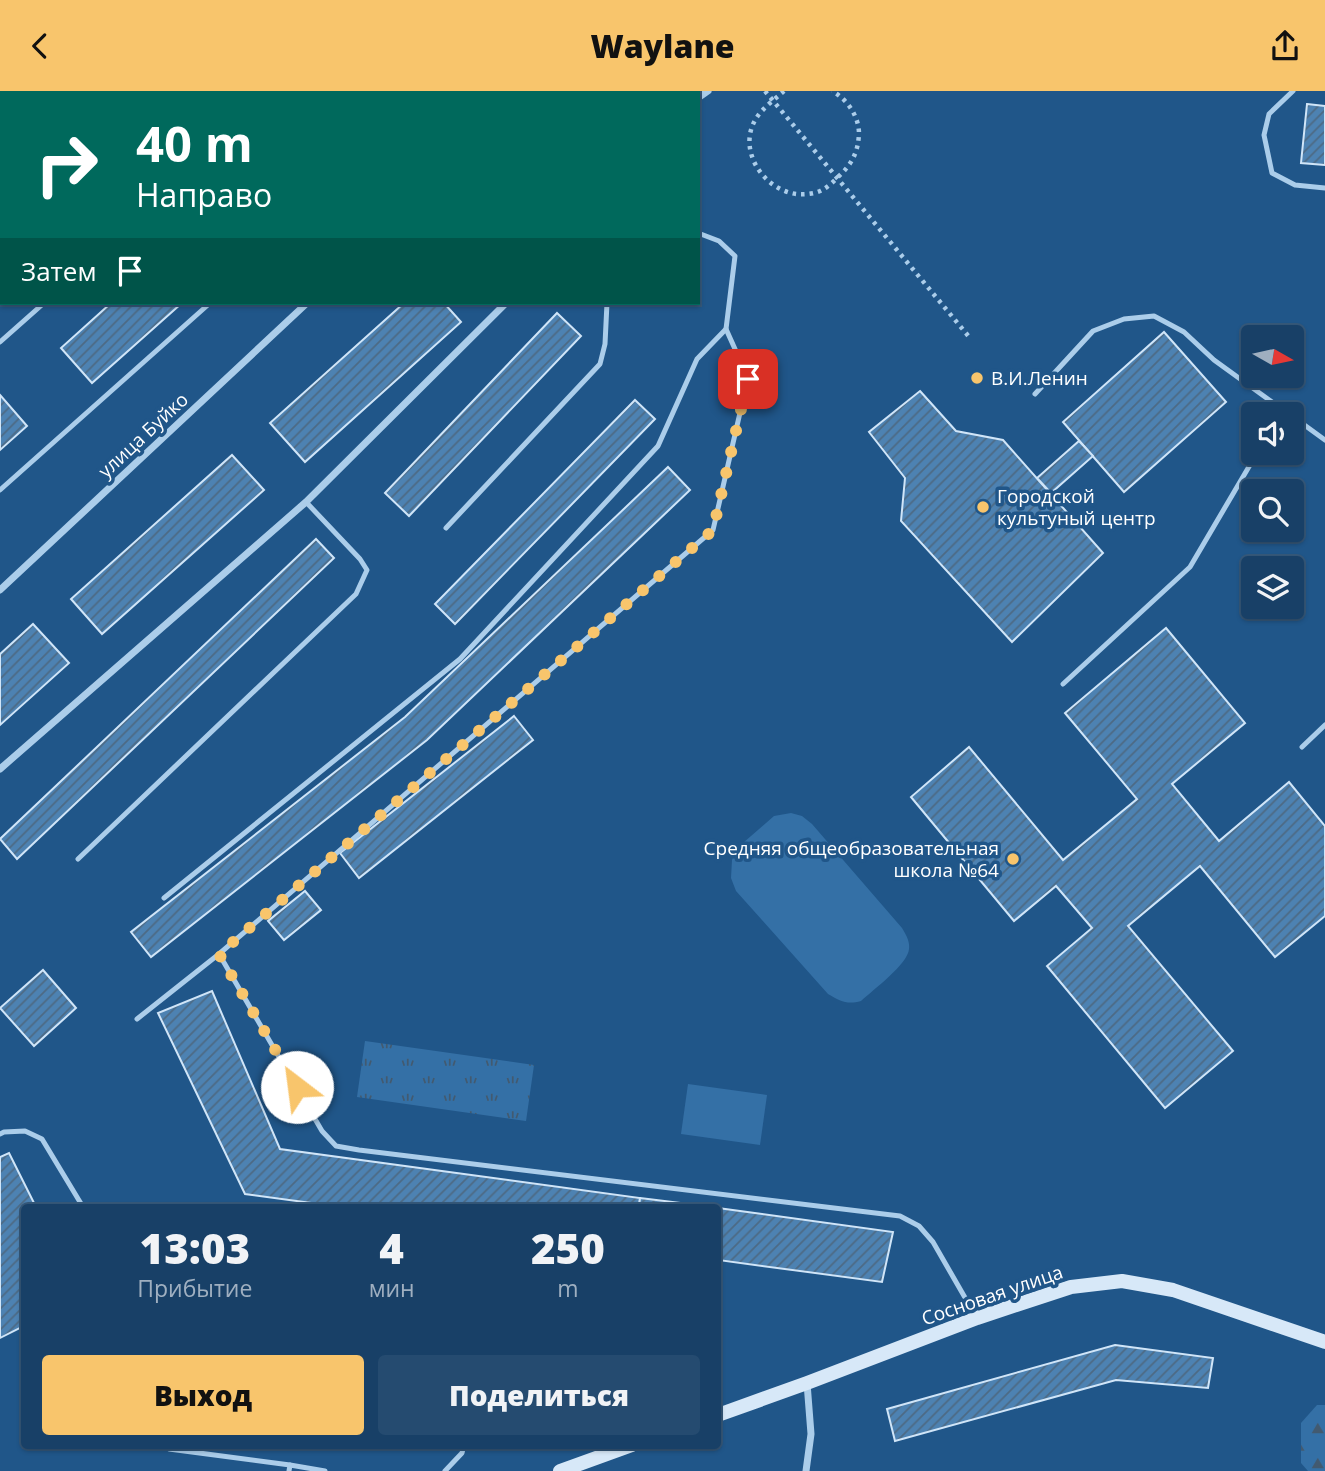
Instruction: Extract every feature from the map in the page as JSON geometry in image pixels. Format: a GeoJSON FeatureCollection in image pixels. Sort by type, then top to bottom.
{"type":"FeatureCollection","features":[{"type":"Feature","properties":{"kind":"street","name":"улица Буйко"},"geometry":{"type":"LineString","coordinates":[[0,590],[305,305]]}},
{"type":"Feature","properties":{"kind":"street"},"geometry":{"type":"LineString","coordinates":[[0,769],[306,502],[504,305]]}},
{"type":"Feature","properties":{"kind":"street","name":"Сосновая улица"},"geometry":{"type":"LineString","coordinates":[[721,1414],[977,1318],[1071,1287],[1122,1281],[1173,1290],[1325,1342]]}},
{"type":"Feature","properties":{"kind":"street"},"geometry":{"type":"LineString","coordinates":[[806,1471],[811,1434],[807,1383]]}},
{"type":"Feature","properties":{"kind":"street"},"geometry":{"type":"LineString","coordinates":[[560,1471],[621,1449]]}},
{"type":"Feature","properties":{"kind":"lane"},"geometry":{"type":"LineString","coordinates":[[1293,91],[1269,114],[1264,135],[1272,173],[1295,185],[1325,188]]}},
{"type":"Feature","properties":{"kind":"lane"},"geometry":{"type":"LineString","coordinates":[[137,1019],[219,954],[713,530],[748,379],[726,329],[734,256],[719,241],[700,234]]}},
{"type":"Feature","properties":{"kind":"lane"},"geometry":{"type":"LineString","coordinates":[[0,342],[42,305]]}},
{"type":"Feature","properties":{"kind":"lane"},"geometry":{"type":"LineString","coordinates":[[0,490],[208,305]]}},
{"type":"Feature","properties":{"kind":"lane"},"geometry":{"type":"LineString","coordinates":[[446,528],[600,364],[605,344],[607,305]]}},
{"type":"Feature","properties":{"kind":"lane"},"geometry":{"type":"LineString","coordinates":[[1035,394],[1093,331],[1124,319],[1154,316],[1184,332],[1214,360],[1268,402]]}},
{"type":"Feature","properties":{"kind":"lane"},"geometry":{"type":"LineString","coordinates":[[164,898],[460,659],[658,446],[697,359],[726,329]]}},
{"type":"Feature","properties":{"kind":"lane"},"geometry":{"type":"LineString","coordinates":[[1304,425],[1325,440]]}},
{"type":"Feature","properties":{"kind":"lane"},"geometry":{"type":"LineString","coordinates":[[1063,684],[1190,567],[1250,465]]}},
{"type":"Feature","properties":{"kind":"lane"},"geometry":{"type":"LineString","coordinates":[[78,859],[356,594],[367,570],[360,559],[306,502]]}},
{"type":"Feature","properties":{"kind":"lane"},"geometry":{"type":"LineString","coordinates":[[1302,747],[1325,725]]}},
{"type":"Feature","properties":{"kind":"lane"},"geometry":{"type":"LineString","coordinates":[[219,954],[322,1131],[336,1146],[900,1216],[919,1226],[933,1242],[977,1318]]}},
{"type":"Feature","properties":{"kind":"lane"},"geometry":{"type":"LineString","coordinates":[[0,1134],[25,1131],[42,1139],[81,1204]]}},
{"type":"Feature","properties":{"kind":"lane"},"geometry":{"type":"LineString","coordinates":[[169,1449],[325,1471]]}},
{"type":"Feature","properties":{"kind":"lane"},"geometry":{"type":"LineString","coordinates":[[445,1471],[463,1449]]}},
{"type":"Feature","properties":{"kind":"path"},"geometry":{"type":"LineString","coordinates":[[765,91],[970,338]]}},
{"type":"Feature","properties":{"kind":"path"},"geometry":{"type":"LineString","coordinates":[[784,91],[758,116],[751,129],[753,160],[770,184],[788,193],[803,195],[821,191],[850,165],[857,151],[857,120],[850,106],[832,91]]}},
{"type":"Feature","properties":{"kind":"green space"},"geometry":{"type":"Polygon","coordinates":[[[791,813],[802,816],[812,824],[902,928],[909,943],[903,962],[861,1001],[844,1002],[828,994],[736,891],[731,878],[736,849],[774,816],[791,813]]]}},
{"type":"Feature","properties":{"kind":"green space"},"geometry":{"type":"Polygon","coordinates":[[[365,1041],[534,1065],[526,1121],[357,1097],[365,1041]]]}},
{"type":"Feature","properties":{"kind":"green space"},"geometry":{"type":"Polygon","coordinates":[[[688,1084],[767,1095],[760,1145],[681,1134],[688,1084]]]}},
{"type":"Feature","properties":{"kind":"green space"},"geometry":{"type":"Polygon","coordinates":[[[1317,1405],[1325,1405],[1325,1471],[1308,1471],[1301,1463],[1301,1423],[1317,1405]]]}},
{"type":"Feature","properties":{"kind":"building"},"geometry":{"type":"Polygon","coordinates":[[[1307,104],[1325,106],[1325,165],[1301,163],[1307,104]]]}},
{"type":"Feature","properties":{"kind":"building"},"geometry":{"type":"Polygon","coordinates":[[[109,305],[180,305],[92,383],[61,348],[109,305]]]}},
{"type":"Feature","properties":{"kind":"building"},"geometry":{"type":"Polygon","coordinates":[[[402,305],[446,305],[461,322],[305,462],[270,423],[402,305]]]}},
{"type":"Feature","properties":{"kind":"building"},"geometry":{"type":"Polygon","coordinates":[[[557,313],[581,336],[409,516],[385,493],[557,313]]]}},
{"type":"Feature","properties":{"kind":"building"},"geometry":{"type":"Polygon","coordinates":[[[1164,332],[1226,402],[1124,492],[1063,422],[1164,332]]]}},
{"type":"Feature","properties":{"kind":"building","name":"Городской культуный центр"},"geometry":{"type":"Polygon","coordinates":[[[920,391],[956,431],[1003,440],[1103,553],[1012,642],[901,521],[905,478],[869,432],[920,391]]]}},
{"type":"Feature","properties":{"kind":"building"},"geometry":{"type":"Polygon","coordinates":[[[0,395],[27,426],[0,450],[0,395]]]}},
{"type":"Feature","properties":{"kind":"building"},"geometry":{"type":"Polygon","coordinates":[[[635,400],[655,419],[455,624],[435,604],[635,400]]]}},
{"type":"Feature","properties":{"kind":"building"},"geometry":{"type":"Polygon","coordinates":[[[1079,441],[1093,456],[1051,493],[1037,478],[1079,441]]]}},
{"type":"Feature","properties":{"kind":"building"},"geometry":{"type":"Polygon","coordinates":[[[232,455],[264,490],[102,634],[71,599],[232,455]]]}},
{"type":"Feature","properties":{"kind":"building"},"geometry":{"type":"Polygon","coordinates":[[[668,467],[690,490],[427,740],[151,957],[131,932],[405,717],[668,467]]]}},
{"type":"Feature","properties":{"kind":"building"},"geometry":{"type":"Polygon","coordinates":[[[316,539],[334,558],[17,859],[0,839],[316,539]]]}},
{"type":"Feature","properties":{"kind":"building"},"geometry":{"type":"Polygon","coordinates":[[[33,624],[69,663],[0,725],[0,654],[33,624]]]}},
{"type":"Feature","properties":{"kind":"building"},"geometry":{"type":"Polygon","coordinates":[[[1166,628],[1245,723],[1172,784],[1219,841],[1289,782],[1325,826],[1325,916],[1275,957],[1200,866],[1128,926],[1233,1051],[1165,1108],[1047,966],[1092,928],[1056,886],[1014,921],[911,797],[969,747],[1063,860],[1137,799],[1065,713],[1166,628]]]}},
{"type":"Feature","properties":{"kind":"building"},"geometry":{"type":"Polygon","coordinates":[[[514,716],[533,740],[359,878],[340,853],[514,716]]]}},
{"type":"Feature","properties":{"kind":"building"},"geometry":{"type":"Polygon","coordinates":[[[305,891],[321,910],[284,940],[268,921],[305,891]]]}},
{"type":"Feature","properties":{"kind":"building"},"geometry":{"type":"Polygon","coordinates":[[[43,970],[76,1008],[34,1046],[0,1008],[43,970]]]}},
{"type":"Feature","properties":{"kind":"building"},"geometry":{"type":"Polygon","coordinates":[[[212,991],[280,1149],[640,1198],[639,1204],[319,1204],[245,1194],[158,1013],[212,991]]]}},
{"type":"Feature","properties":{"kind":"building"},"geometry":{"type":"Polygon","coordinates":[[[9,1153],[34,1204],[21,1204],[21,1328],[0,1338],[0,1157],[9,1153]]]}},
{"type":"Feature","properties":{"kind":"building"},"geometry":{"type":"Polygon","coordinates":[[[640,1198],[689,1204],[639,1204],[640,1198]]]}},
{"type":"Feature","properties":{"kind":"building"},"geometry":{"type":"Polygon","coordinates":[[[721,1208],[893,1232],[882,1282],[721,1260],[721,1208]]]}},
{"type":"Feature","properties":{"kind":"building"},"geometry":{"type":"Polygon","coordinates":[[[1115,1345],[1213,1358],[1208,1388],[1116,1380],[895,1441],[887,1409],[1115,1345]]]}},
{"type":"Feature","properties":{"kind":"place","name":"В.И.Ленин"},"geometry":{"type":"Point","coordinates":[977,378]}},
{"type":"Feature","properties":{"kind":"place","name":"Городской культуный центр"},"geometry":{"type":"Point","coordinates":[983,507]}},
{"type":"Feature","properties":{"kind":"place","name":"Средняя общеобразовательная школа №64"},"geometry":{"type":"Point","coordinates":[1013,859]}},
{"type":"Feature","properties":{"kind":"route"},"geometry":{"type":"LineString","coordinates":[[297,1087],[219,954],[713,530],[748,379]]}}]}
